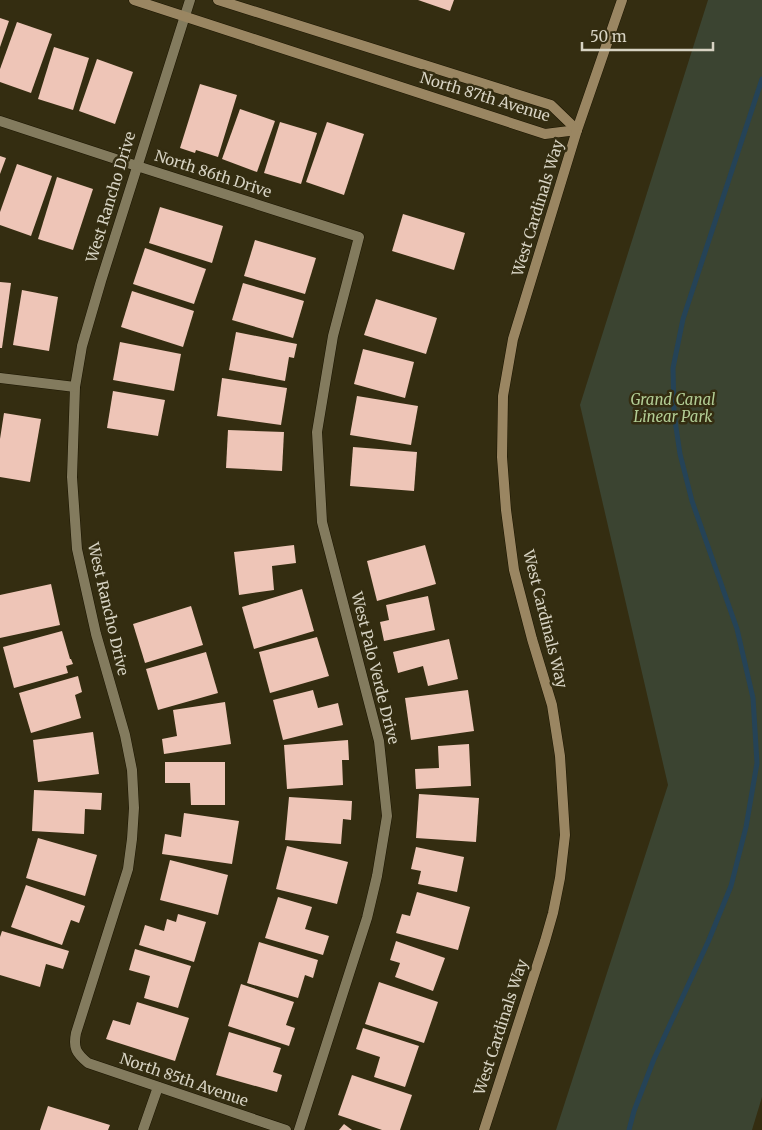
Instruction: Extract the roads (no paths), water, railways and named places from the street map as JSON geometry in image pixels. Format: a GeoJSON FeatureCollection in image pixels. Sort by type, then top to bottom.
{"type":"FeatureCollection","features":[{"type":"Feature","properties":{"kind":"main road","name":"North 87th Avenue"},"geometry":{"type":"LineString","coordinates":[[134,0],[545,134],[577,130]]}},
{"type":"Feature","properties":{"kind":"main road","name":"North 87th Avenue"},"geometry":{"type":"LineString","coordinates":[[218,0],[551,105],[577,130]]}},
{"type":"Feature","properties":{"kind":"main road","name":"West Cardinals Way"},"geometry":{"type":"LineString","coordinates":[[484,1130],[553,913],[560,878],[565,835],[560,756],[552,706],[514,570],[506,510],[502,457],[503,396],[512,339],[577,130],[622,0]]}},
{"type":"Feature","properties":{"kind":"street","name":"West Rancho Drive"},"geometry":{"type":"LineString","coordinates":[[76,1051],[74,1042],[76,1033],[128,869],[134,808],[132,770],[126,734],[96,634],[77,549],[72,477],[75,387],[82,346],[101,281],[190,0]]}},
{"type":"Feature","properties":{"kind":"street","name":"North 86th Drive"},"geometry":{"type":"LineString","coordinates":[[0,120],[359,237]]}},
{"type":"Feature","properties":{"kind":"street","name":"West Palo Verde Drive"},"geometry":{"type":"LineString","coordinates":[[299,1130],[367,918],[377,876],[387,816],[380,741],[322,522],[316,432],[333,336],[359,237]]}},
{"type":"Feature","properties":{"kind":"street"},"geometry":{"type":"LineString","coordinates":[[0,378],[75,387]]}},
{"type":"Feature","properties":{"kind":"street","name":"North 85th Avenue"},"geometry":{"type":"LineString","coordinates":[[76,1051],[88,1063],[286,1130]]}},
{"type":"Feature","properties":{"kind":"street"},"geometry":{"type":"LineString","coordinates":[[143,1130],[158,1087]]}},
{"type":"Feature","properties":{"kind":"waterway"},"geometry":{"type":"LineString","coordinates":[[629,1130],[634,1111],[654,1059],[708,942],[731,886],[746,827],[757,763],[753,698],[737,629],[692,501],[680,454],[674,414],[673,368],[683,319],[762,79]]}},
{"type":"Feature","properties":{"kind":"park label","name":"Grand Canal Linear Park"},"geometry":{"type":"Point","coordinates":[673,408]}}]}
